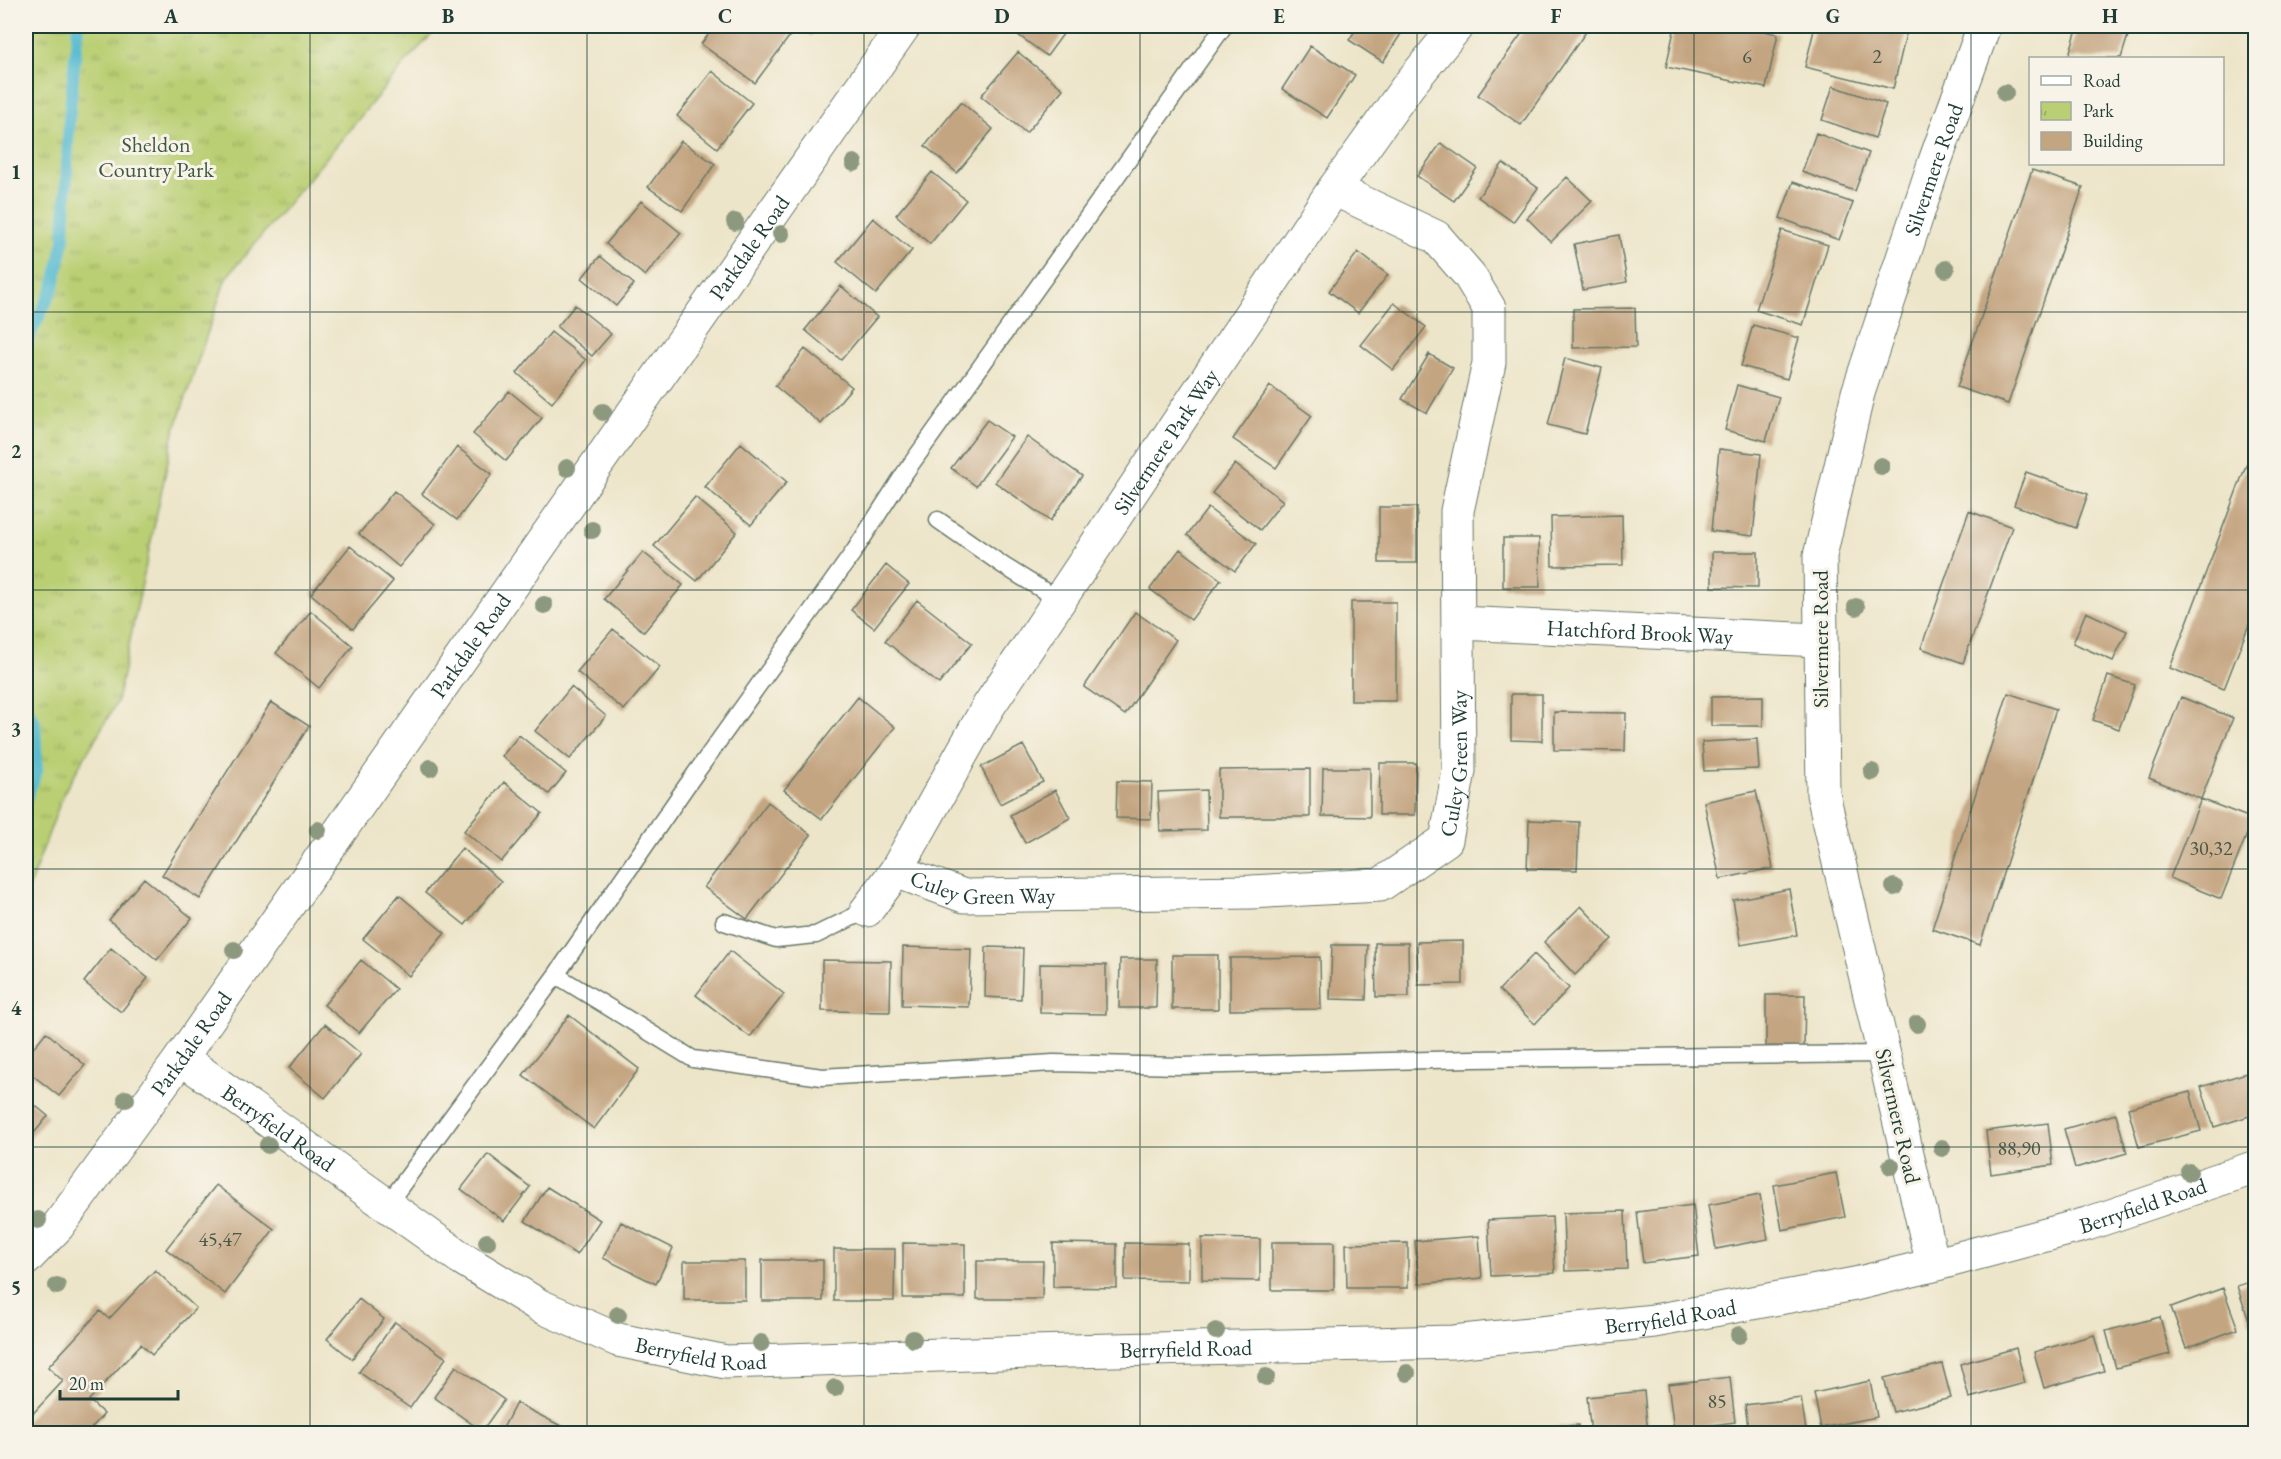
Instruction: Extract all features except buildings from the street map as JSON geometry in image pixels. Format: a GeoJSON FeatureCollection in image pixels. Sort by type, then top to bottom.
{"type":"FeatureCollection","features":[{"type":"Feature","properties":{"kind":"street","name":"Parkdale Road"},"geometry":{"type":"LineString","coordinates":[[26,1259],[58,1226],[181,1058],[904,26]]}},
{"type":"Feature","properties":{"kind":"street","name":"Silvermere Park Way"},"geometry":{"type":"LineString","coordinates":[[896,871],[988,707],[1059,600],[1334,189],[1408,86],[1457,26]]}},
{"type":"Feature","properties":{"kind":"street","name":"Silvermere Road"},"geometry":{"type":"LineString","coordinates":[[1933,1265],[1823,794],[1819,640],[1820,556],[1858,393],[1934,164],[1984,26]]}},
{"type":"Feature","properties":{"kind":"street","name":"Culey Green Way"},"geometry":{"type":"LineString","coordinates":[[867,910],[896,871],[964,896],[1251,892],[1380,885],[1446,840],[1459,771],[1460,623],[1457,511],[1489,363],[1489,308],[1469,274],[1436,237],[1334,189]]}},
{"type":"Feature","properties":{"kind":"street","name":"Hatchford Brook Way"},"geometry":{"type":"LineString","coordinates":[[1460,623],[1819,640]]}},
{"type":"Feature","properties":{"kind":"street","name":"Berryfield Road"},"geometry":{"type":"LineString","coordinates":[[181,1058],[461,1258],[540,1306],[618,1340],[726,1362],[1453,1342],[1654,1321],[1855,1284],[1933,1265],[2087,1224],[2256,1167]]}},
{"type":"Feature","properties":{"kind":"lane"},"geometry":{"type":"LineString","coordinates":[[387,1205],[556,975],[685,788],[855,550],[945,416],[1224,26]]}},
{"type":"Feature","properties":{"kind":"lane"},"geometry":{"type":"LineString","coordinates":[[938,520],[1004,566],[1059,600]]}},
{"type":"Feature","properties":{"kind":"lane"},"geometry":{"type":"LineString","coordinates":[[724,922],[776,939],[816,935],[867,910]]}},
{"type":"Feature","properties":{"kind":"lane"},"geometry":{"type":"LineString","coordinates":[[556,975],[693,1059],[822,1077],[1053,1063],[1181,1066],[1472,1059],[1884,1054]]}},
{"type":"Feature","properties":{"kind":"green space","name":"Sheldon Country Park"},"geometry":{"type":"Polygon","coordinates":[[[26,26],[440,26],[411,56],[226,278],[174,432],[117,702],[64,792],[26,895],[26,26]]]}},
{"type":"Feature","properties":{"kind":"waterway"},"geometry":{"type":"LineString","coordinates":[[26,343],[54,286],[64,240],[69,119],[78,26]]}},
{"type":"Feature","properties":{"kind":"waterway"},"geometry":{"type":"LineString","coordinates":[[26,706],[35,723],[37,771],[26,798]]}}]}
